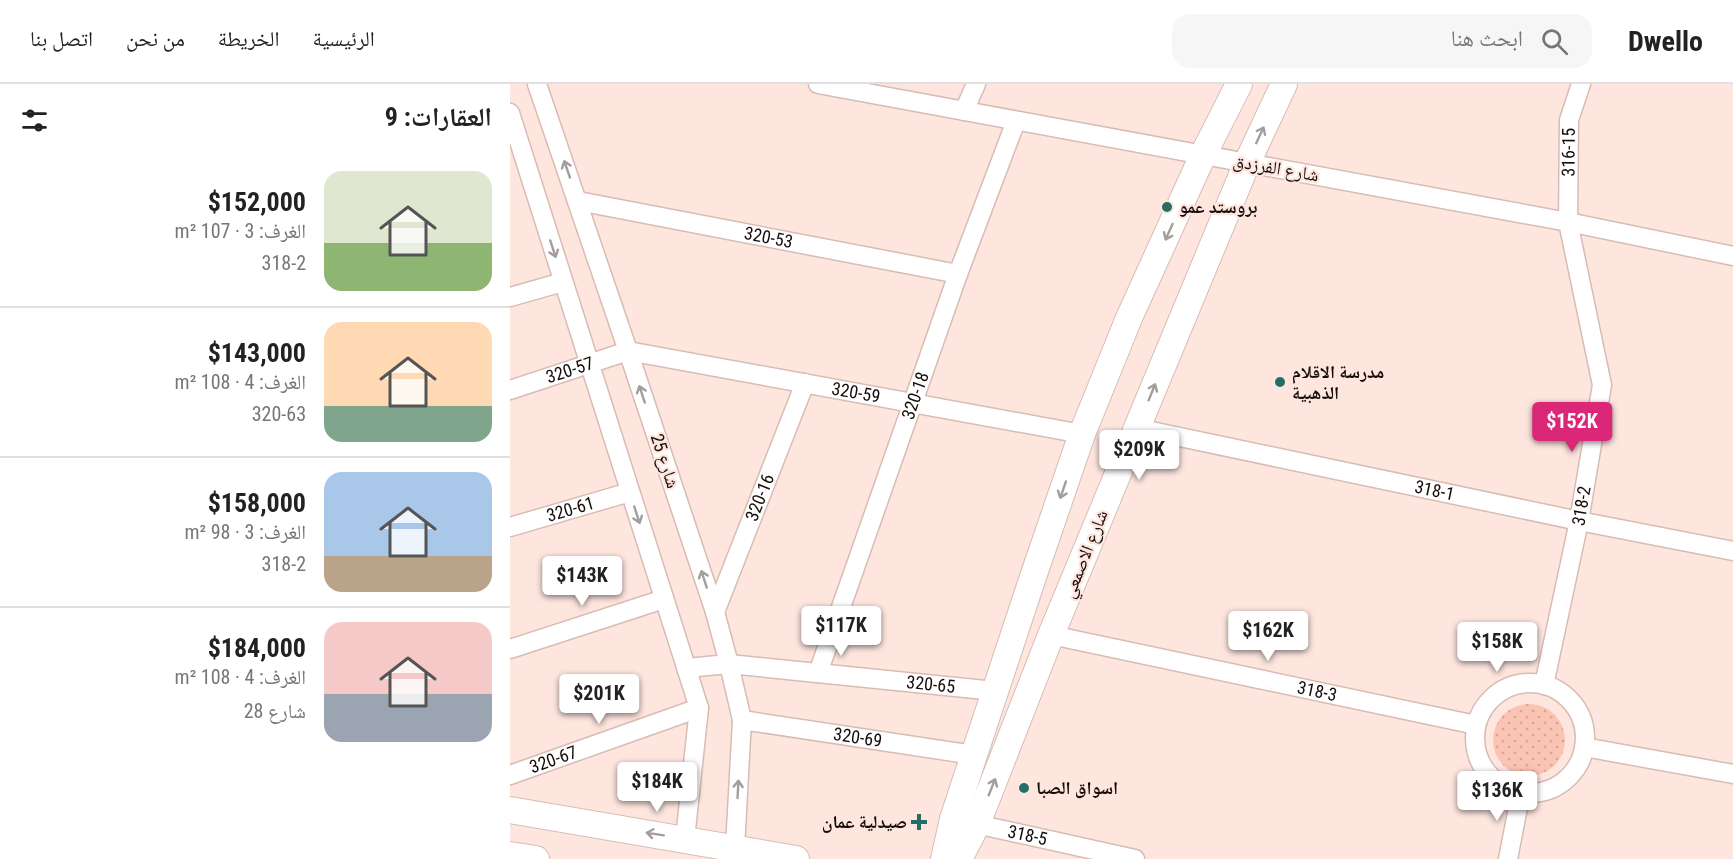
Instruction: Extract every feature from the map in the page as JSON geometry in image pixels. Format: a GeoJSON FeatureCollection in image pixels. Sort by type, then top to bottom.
{"type":"FeatureCollection","features":[{"type":"Feature","properties":{"kind":"street","name":"شارع 25"},"geometry":{"type":"LineString","coordinates":[[537,84],[715,612],[729,664],[742,720],[735,848]]}},
{"type":"Feature","properties":{"kind":"street","name":"شارع الفرزدق"},"geometry":{"type":"LineString","coordinates":[[818,84],[1568,222],[1733,256]]}},
{"type":"Feature","properties":{"kind":"street"},"geometry":{"type":"LineString","coordinates":[[964,111],[976,84]]}},
{"type":"Feature","properties":{"kind":"street","name":"شارع الاصمعي"},"geometry":{"type":"LineString","coordinates":[[958,859],[974,755],[1082,434],[1129,318],[1203,155],[1239,84]]}},
{"type":"Feature","properties":{"kind":"street","name":"شارع الاصمعي"},"geometry":{"type":"LineString","coordinates":[[944,859],[965,822],[1052,635],[1247,163],[1284,84]]}},
{"type":"Feature","properties":{"kind":"street","name":"316-15"},"geometry":{"type":"LineString","coordinates":[[1568,222],[1569,120],[1581,84]]}},
{"type":"Feature","properties":{"kind":"street"},"geometry":{"type":"LineString","coordinates":[[510,113],[515,148],[590,364],[699,708],[685,839]]}},
{"type":"Feature","properties":{"kind":"street","name":"320-18"},"geometry":{"type":"LineString","coordinates":[[818,673],[958,274],[1016,121]]}},
{"type":"Feature","properties":{"kind":"street","name":"320-53"},"geometry":{"type":"LineString","coordinates":[[578,201],[958,274]]}},
{"type":"Feature","properties":{"kind":"street","name":"318-2"},"geometry":{"type":"LineString","coordinates":[[1544,685],[1579,521],[1602,385],[1568,222]]}},
{"type":"Feature","properties":{"kind":"street"},"geometry":{"type":"LineString","coordinates":[[510,297],[563,282]]}},
{"type":"Feature","properties":{"kind":"street","name":"320-59"},"geometry":{"type":"LineString","coordinates":[[628,351],[1082,434]]}},
{"type":"Feature","properties":{"kind":"street","name":"320-57"},"geometry":{"type":"LineString","coordinates":[[510,390],[628,351]]}},
{"type":"Feature","properties":{"kind":"street","name":"320-16"},"geometry":{"type":"LineString","coordinates":[[715,612],[805,383]]}},
{"type":"Feature","properties":{"kind":"street","name":"318-1"},"geometry":{"type":"LineString","coordinates":[[1137,429],[1733,551]]}},
{"type":"Feature","properties":{"kind":"street","name":"320-61"},"geometry":{"type":"LineString","coordinates":[[510,527],[630,492]]}},
{"type":"Feature","properties":{"kind":"street"},"geometry":{"type":"LineString","coordinates":[[510,649],[664,599]]}},
{"type":"Feature","properties":{"kind":"street","name":"318-3"},"geometry":{"type":"LineString","coordinates":[[1052,635],[1476,725]]}},
{"type":"Feature","properties":{"kind":"street","name":"320-65"},"geometry":{"type":"LineString","coordinates":[[686,668],[729,664],[995,691]]}},
{"type":"Feature","properties":{"kind":"street"},"geometry":{"type":"LineString","coordinates":[[1527,683],[1544,685],[1559,691],[1572,701],[1585,731],[1584,747],[1579,763],[1569,777],[1555,787],[1538,792],[1521,792],[1504,786],[1490,775],[1477,752],[1476,725],[1483,708],[1495,695],[1510,687],[1527,683]]}},
{"type":"Feature","properties":{"kind":"street","name":"320-67"},"geometry":{"type":"LineString","coordinates":[[510,775],[699,708]]}},
{"type":"Feature","properties":{"kind":"street","name":"320-69"},"geometry":{"type":"LineString","coordinates":[[742,720],[974,755]]}},
{"type":"Feature","properties":{"kind":"street"},"geometry":{"type":"LineString","coordinates":[[1584,747],[1733,774]]}},
{"type":"Feature","properties":{"kind":"street"},"geometry":{"type":"LineString","coordinates":[[1508,859],[1521,792]]}},
{"type":"Feature","properties":{"kind":"street"},"geometry":{"type":"LineString","coordinates":[[510,810],[795,859]]}},
{"type":"Feature","properties":{"kind":"street","name":"318-5"},"geometry":{"type":"LineString","coordinates":[[965,822],[1135,859]]}},
{"type":"Feature","properties":{"kind":"street"},"geometry":{"type":"LineString","coordinates":[[510,855],[536,859]]}},
{"type":"Feature","properties":{"kind":"shaded area"},"geometry":{"type":"Polygon","coordinates":[[[1529,704],[1543,707],[1555,714],[1562,726],[1565,740],[1562,754],[1555,766],[1543,773],[1529,776],[1515,773],[1503,766],[1496,754],[1493,740],[1496,726],[1503,714],[1515,707],[1529,704]]]}},
{"type":"Feature","properties":{"kind":"place","name":"بروستد عمو"},"geometry":{"type":"Point","coordinates":[1167,207]}},
{"type":"Feature","properties":{"kind":"place","name":"مدرسة الاقلام الذهبية"},"geometry":{"type":"Point","coordinates":[1280,382]}},
{"type":"Feature","properties":{"kind":"place","name":"اسواق الصبا"},"geometry":{"type":"Point","coordinates":[1024,788]}},
{"type":"Feature","properties":{"kind":"place","name":"صيدلية عمان"},"geometry":{"type":"Point","coordinates":[919,822]}}]}
